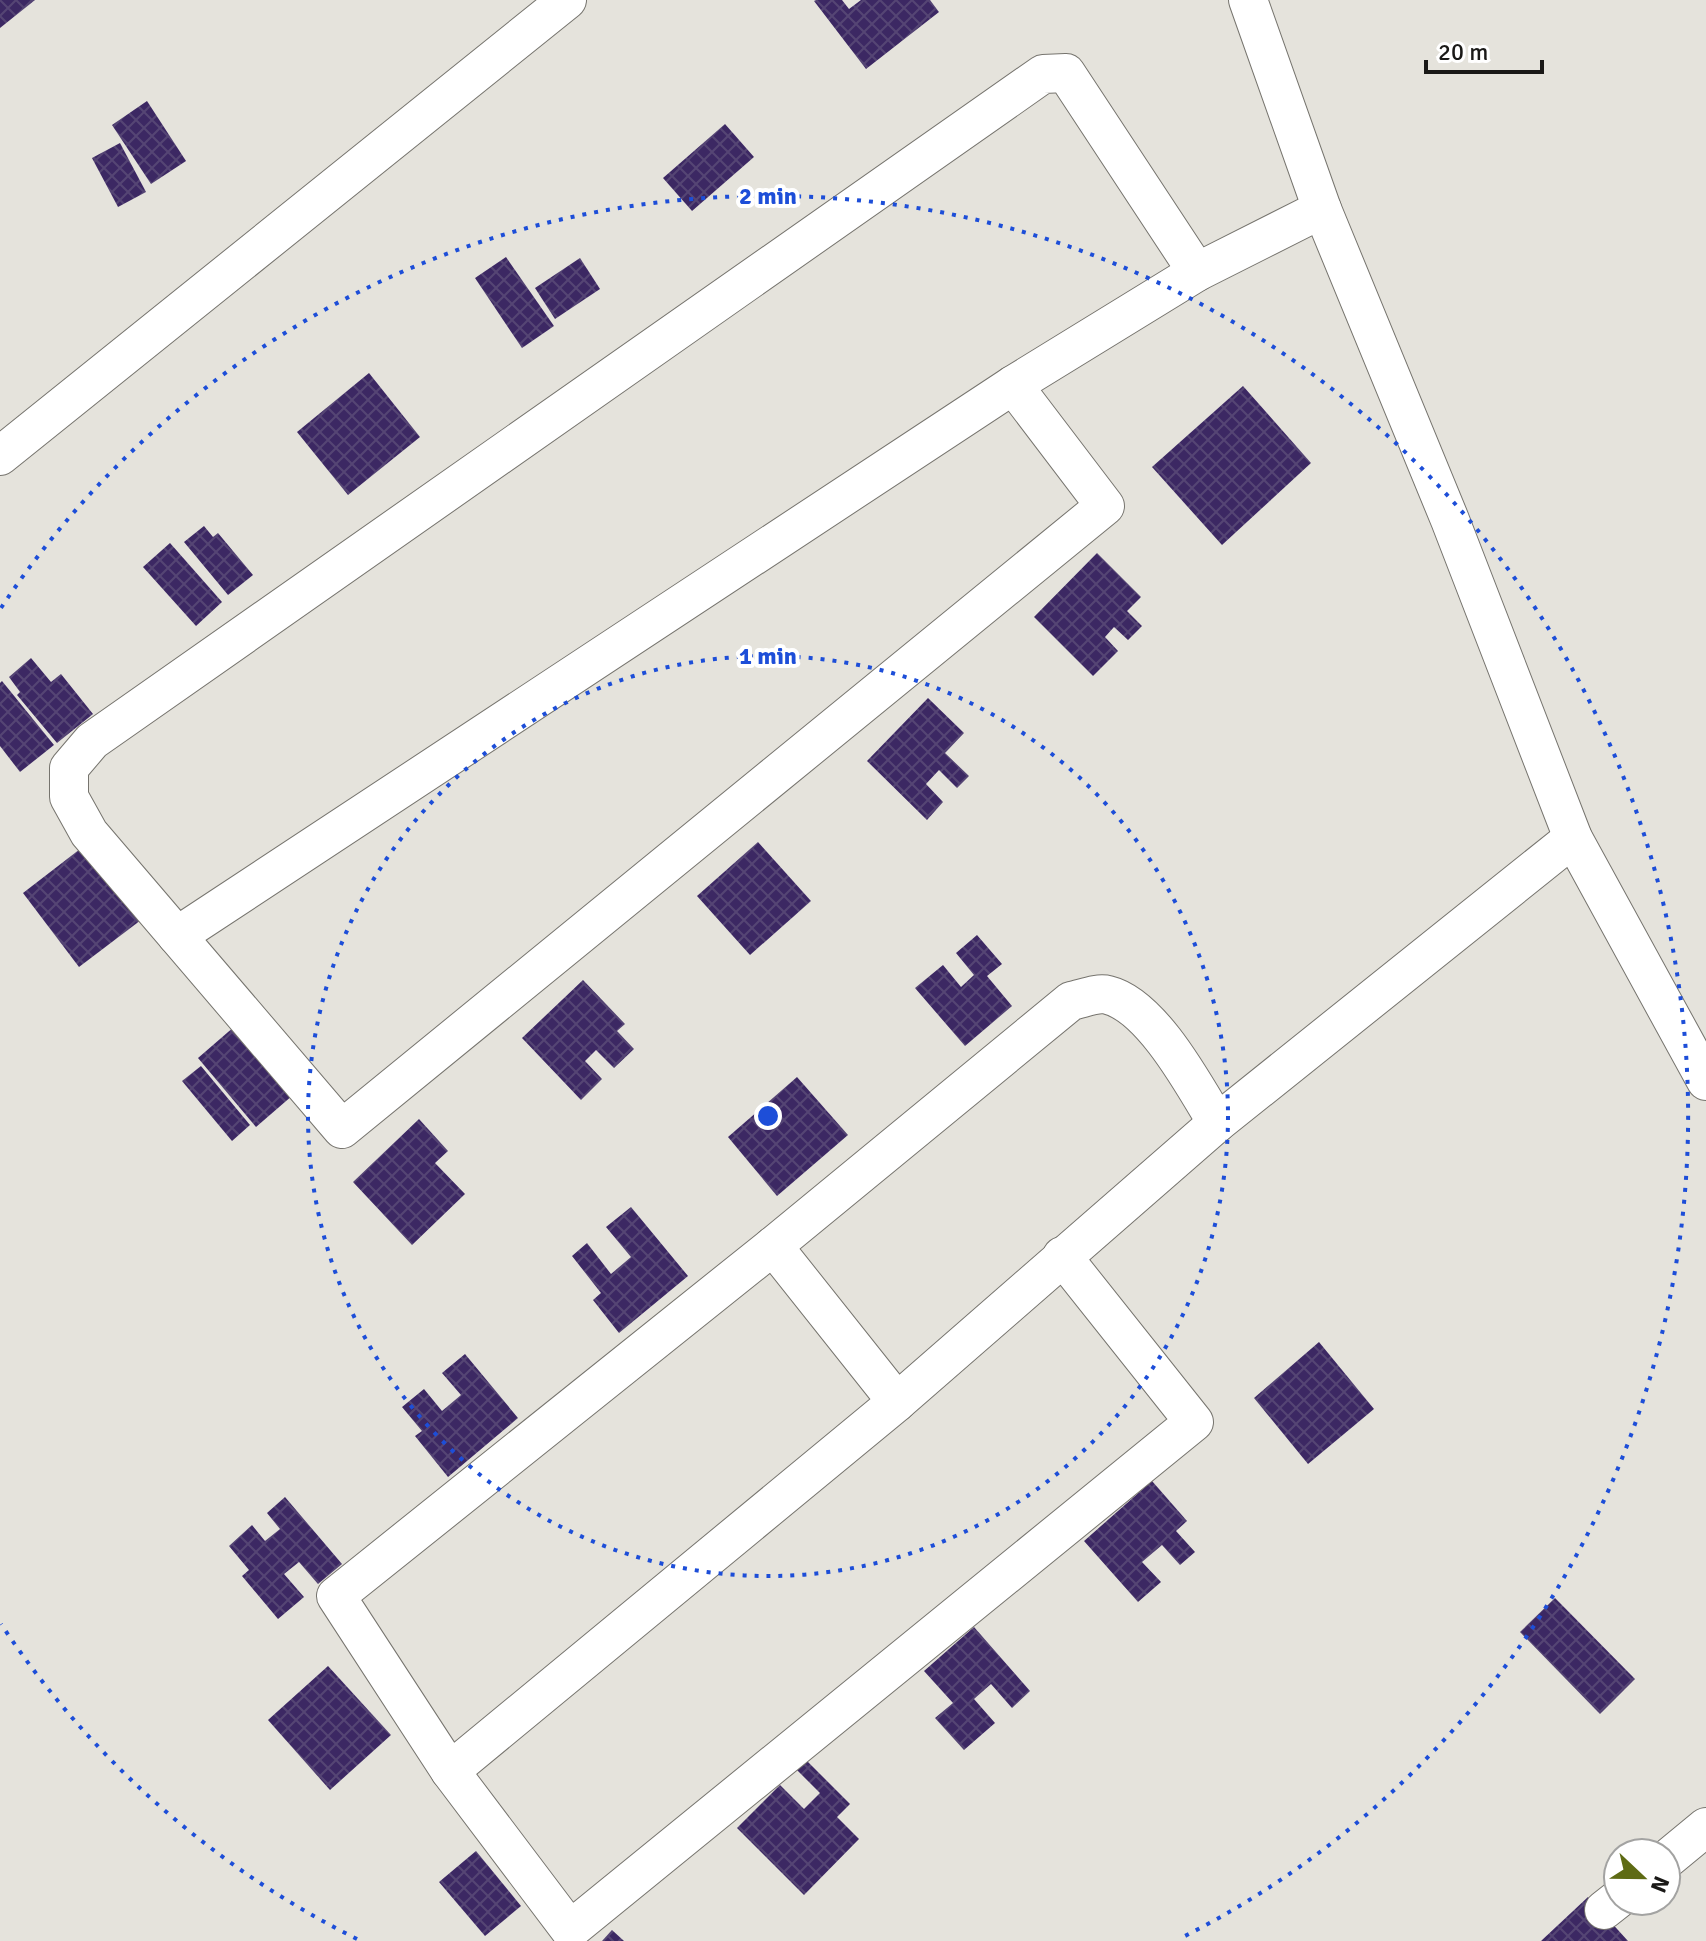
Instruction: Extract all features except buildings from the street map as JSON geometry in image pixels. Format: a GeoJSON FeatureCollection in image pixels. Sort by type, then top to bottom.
{"type":"FeatureCollection","features":[{"type":"Feature","properties":{"kind":"street"},"geometry":{"type":"LineString","coordinates":[[0,456],[567,0]]}},
{"type":"Feature","properties":{"kind":"street"},"geometry":{"type":"LineString","coordinates":[[1248,0],[1322,209],[1450,520],[1573,838],[1706,1081]]}},
{"type":"Feature","properties":{"kind":"street"},"geometry":{"type":"LineString","coordinates":[[1013,385],[1105,506],[342,1129],[89,833],[69,797],[69,768],[92,741],[1043,74],[1066,73],[1197,272]]}},
{"type":"Feature","properties":{"kind":"street"},"geometry":{"type":"LineString","coordinates":[[177,936],[1013,385],[1197,272],[1322,209]]}},
{"type":"Feature","properties":{"kind":"street"},"geometry":{"type":"LineString","coordinates":[[450,1771],[897,1402],[1217,1123],[1573,838]]}},
{"type":"Feature","properties":{"kind":"street"},"geometry":{"type":"LineString","coordinates":[[1062,1256],[1194,1422],[570,1930],[450,1771],[336,1596],[773,1246],[1071,1001],[1105,994],[1128,1003],[1157,1033],[1217,1123]]}},
{"type":"Feature","properties":{"kind":"street"},"geometry":{"type":"LineString","coordinates":[[773,1246],[897,1402]]}},
{"type":"Feature","properties":{"kind":"street"},"geometry":{"type":"LineString","coordinates":[[1682,1847],[1706,1827]]}}]}
